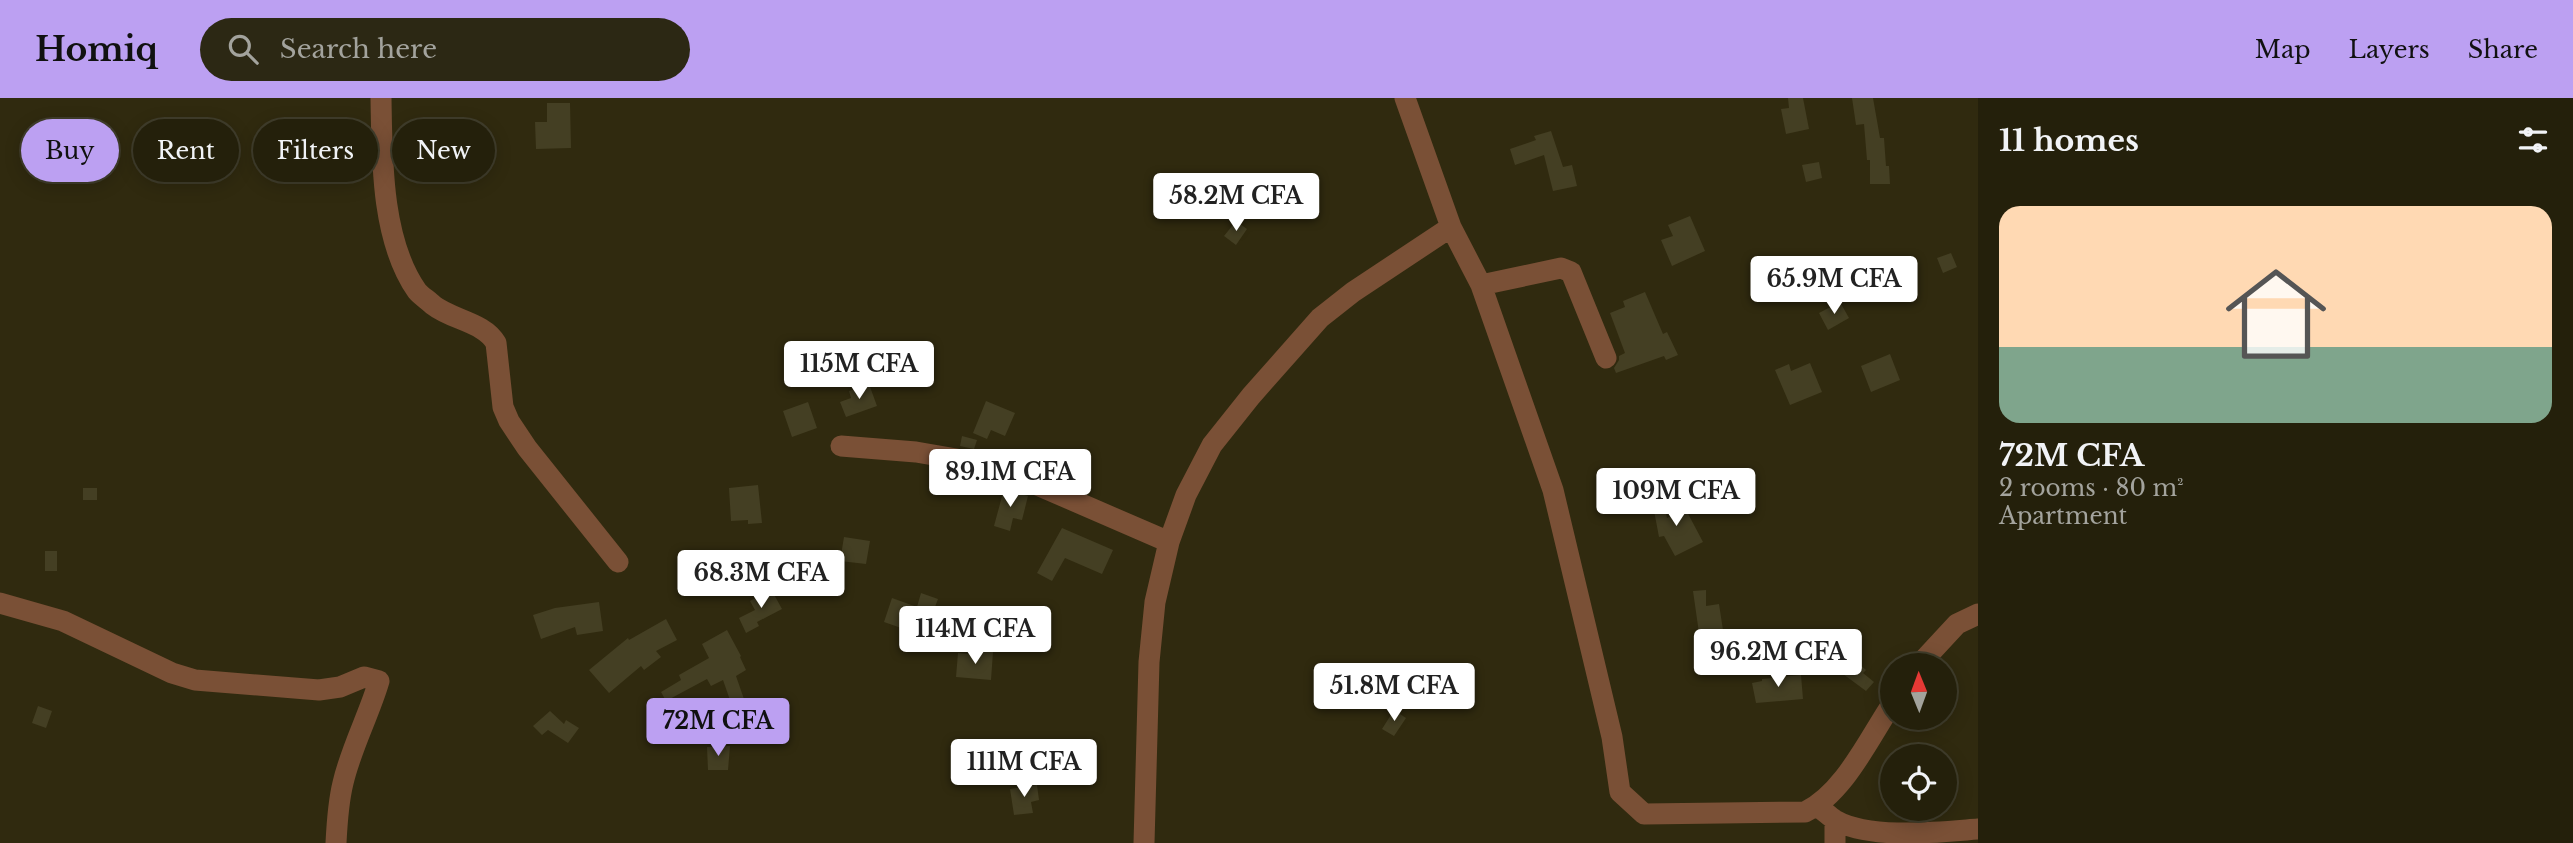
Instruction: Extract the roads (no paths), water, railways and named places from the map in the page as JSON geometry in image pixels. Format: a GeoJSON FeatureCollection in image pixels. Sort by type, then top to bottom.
{"type":"FeatureCollection","features":[{"type":"Feature","properties":{"kind":"street"},"geometry":{"type":"LineString","coordinates":[[381,98],[388,219],[401,257],[418,292],[442,312],[491,333],[496,343],[503,407],[509,421],[527,448],[618,562]]}},
{"type":"Feature","properties":{"kind":"street"},"geometry":{"type":"LineString","coordinates":[[1413,104],[1451,227],[1481,285],[1553,490],[1609,726],[1620,792],[1644,814],[1805,812],[1817,806],[1837,788],[1880,722]]}},
{"type":"Feature","properties":{"kind":"street"},"geometry":{"type":"LineString","coordinates":[[1144,843],[1149,662],[1155,602],[1169,542],[1186,495],[1212,445],[1320,318],[1353,292],[1451,227]]}},
{"type":"Feature","properties":{"kind":"street"},"geometry":{"type":"LineString","coordinates":[[1481,285],[1561,268],[1572,272],[1606,358]]}},
{"type":"Feature","properties":{"kind":"street"},"geometry":{"type":"LineString","coordinates":[[841,446],[916,452],[991,466],[1169,542]]}},
{"type":"Feature","properties":{"kind":"street"},"geometry":{"type":"LineString","coordinates":[[0,603],[63,621],[172,673],[195,680],[319,690],[340,687],[364,677],[379,681],[372,708],[343,782],[336,843]]}},
{"type":"Feature","properties":{"kind":"street"},"geometry":{"type":"LineString","coordinates":[[1930,653],[1957,624],[1978,614]]}},
{"type":"Feature","properties":{"kind":"street"},"geometry":{"type":"LineString","coordinates":[[1817,806],[1835,820],[1863,829],[1916,833],[1978,830]]}},
{"type":"Feature","properties":{"kind":"street"},"geometry":{"type":"LineString","coordinates":[[1835,820],[1835,843]]}}]}
